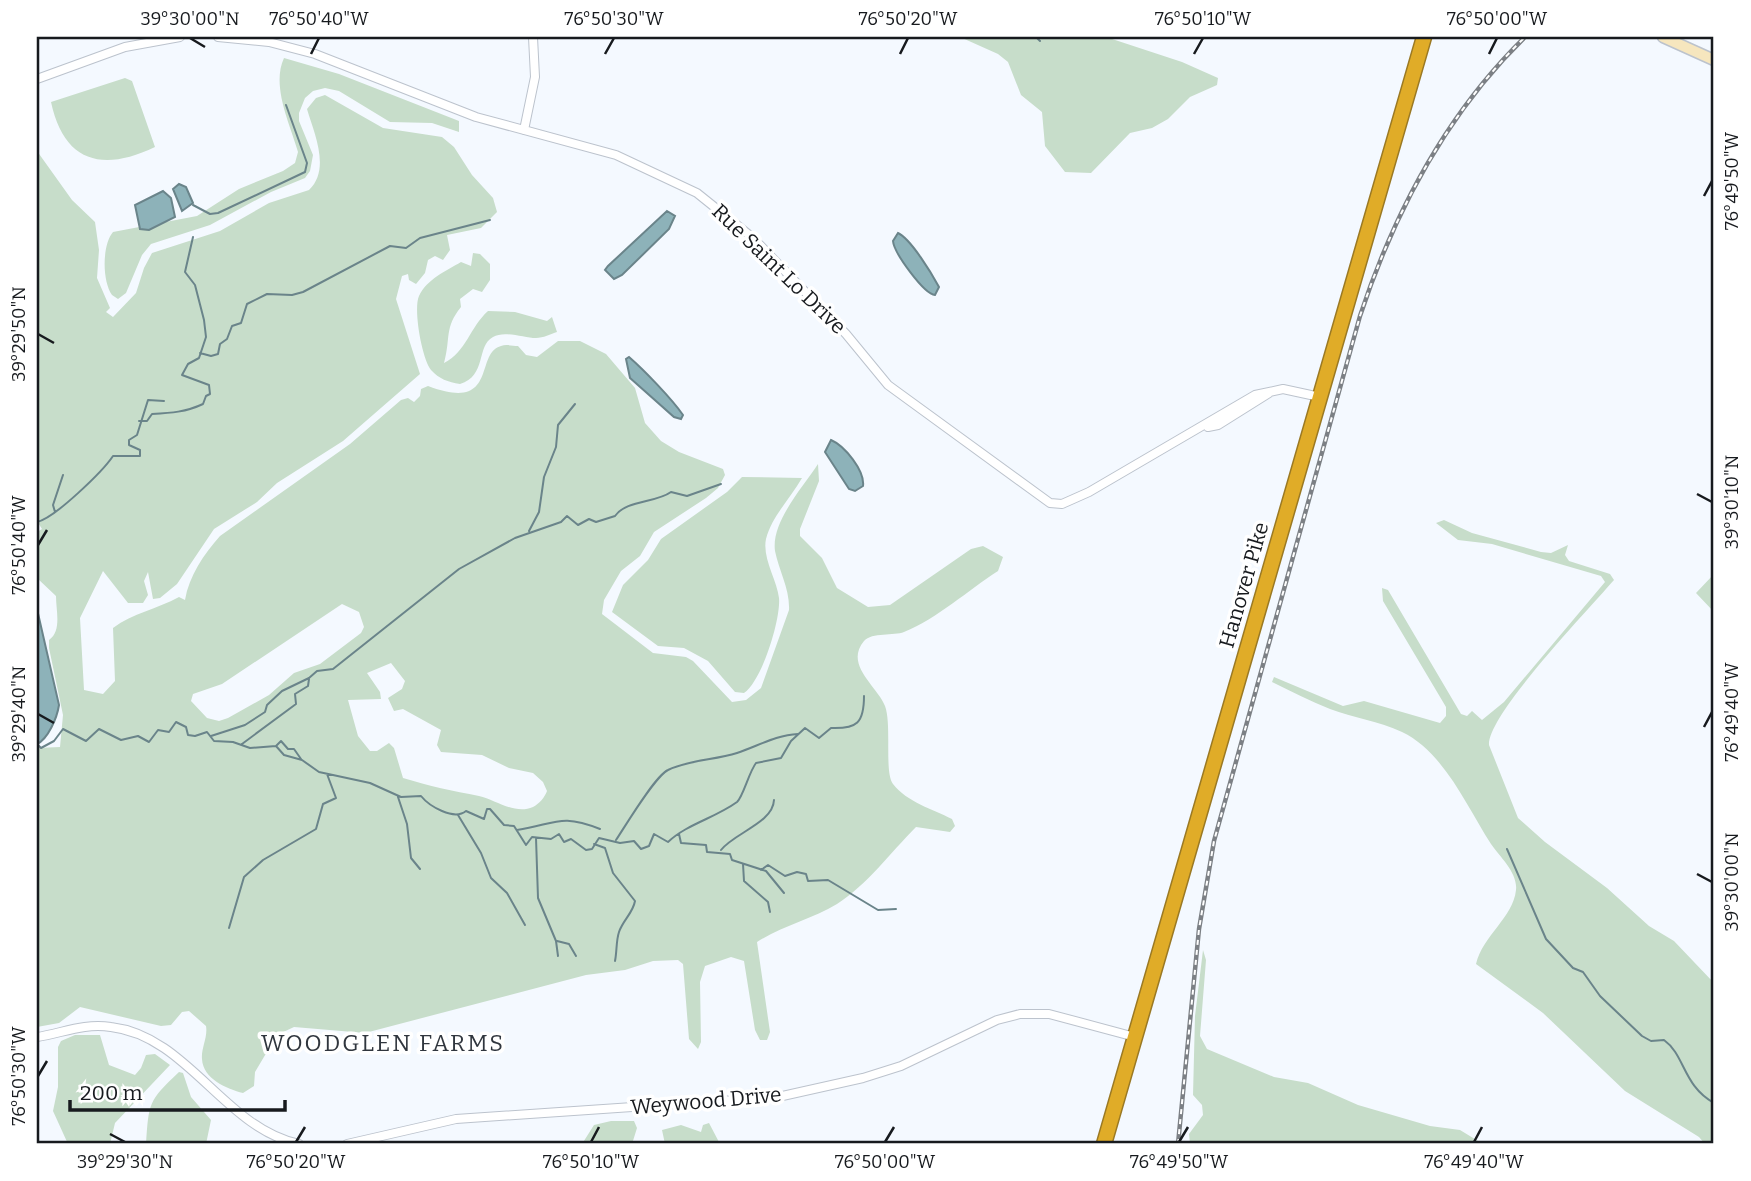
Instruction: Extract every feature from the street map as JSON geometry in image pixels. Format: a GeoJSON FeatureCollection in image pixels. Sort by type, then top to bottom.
{"type":"FeatureCollection","features":[{"type":"Feature","properties":{"kind":"highway","name":"Hanover Pike"},"geometry":{"type":"LineString","coordinates":[[1104,1144],[1424,37]]}},
{"type":"Feature","properties":{"kind":"street"},"geometry":{"type":"LineString","coordinates":[[37,79],[125,47],[180,37]]}},
{"type":"Feature","properties":{"kind":"street","name":"Rue Saint Lo Drive"},"geometry":{"type":"LineString","coordinates":[[218,37],[270,42],[315,54],[476,117],[617,155],[676,181],[713,204],[753,238],[897,393],[1050,503],[1062,504],[1089,492],[1205,427],[1222,412],[1255,395],[1294,390],[1320,397]]}},
{"type":"Feature","properties":{"kind":"street"},"geometry":{"type":"LineString","coordinates":[[524,130],[535,77],[533,37]]}},
{"type":"Feature","properties":{"kind":"street"},"geometry":{"type":"LineString","coordinates":[[1663,37],[1714,60]]}},
{"type":"Feature","properties":{"kind":"street","name":"Weywood Drive"},"geometry":{"type":"LineString","coordinates":[[347,1144],[456,1119],[737,1102],[778,1097],[863,1078],[901,1066],[997,1020],[1020,1014],[1049,1014],[1135,1037]]}},
{"type":"Feature","properties":{"kind":"street"},"geometry":{"type":"LineString","coordinates":[[37,1037],[81,1026],[110,1027],[137,1033],[169,1052],[261,1130],[299,1144]]}},
{"type":"Feature","properties":{"kind":"green space"},"geometry":{"type":"Polygon","coordinates":[[[960,37],[1106,37],[1182,62],[1218,78],[1217,85],[1190,97],[1168,119],[1152,128],[1130,133],[1091,173],[1065,172],[1045,146],[1042,112],[1021,95],[1008,62],[998,54],[960,37]]]}},
{"type":"Feature","properties":{"kind":"green space"},"geometry":{"type":"Polygon","coordinates":[[[284,58],[339,74],[459,121],[459,132],[432,123],[390,122],[339,91],[325,88],[313,91],[305,98],[299,113],[299,121],[313,155],[310,171],[305,178],[271,192],[210,225],[151,244],[142,255],[126,293],[118,299],[112,295],[106,281],[105,254],[113,232],[197,216],[239,189],[283,171],[295,163],[298,152],[281,93],[284,58]]]}},
{"type":"Feature","properties":{"kind":"green space"},"geometry":{"type":"Polygon","coordinates":[[[125,78],[132,81],[155,147],[119,159],[88,157],[76,150],[65,138],[51,102],[125,78]]]}},
{"type":"Feature","properties":{"kind":"green space"},"geometry":{"type":"Polygon","coordinates":[[[325,95],[383,128],[442,137],[454,147],[472,175],[493,198],[497,212],[481,228],[447,235],[450,250],[443,260],[435,256],[428,260],[425,273],[416,284],[409,280],[408,274],[402,276],[396,299],[420,374],[343,441],[277,483],[257,502],[214,529],[177,584],[160,598],[153,599],[148,572],[144,581],[148,595],[143,603],[128,603],[103,571],[80,618],[84,690],[103,694],[115,681],[113,628],[179,597],[185,600],[198,566],[220,536],[350,444],[401,400],[408,398],[414,402],[420,396],[421,389],[428,386],[450,392],[466,392],[475,387],[493,351],[503,345],[518,346],[526,355],[537,357],[558,341],[580,341],[606,354],[635,388],[645,423],[661,441],[679,452],[723,469],[725,475],[718,488],[654,532],[640,556],[621,571],[604,600],[602,614],[653,653],[686,657],[693,661],[732,702],[746,700],[761,688],[789,610],[786,587],[775,551],[778,528],[789,505],[818,464],[819,481],[800,529],[800,536],[822,558],[837,588],[868,607],[890,605],[971,549],[983,546],[1003,557],[998,571],[917,626],[900,633],[868,638],[859,650],[858,658],[864,675],[885,706],[889,769],[893,784],[913,800],[952,819],[955,826],[950,832],[916,827],[868,878],[837,904],[757,942],[770,1032],[767,1040],[760,1040],[755,1030],[744,961],[731,957],[705,966],[700,982],[701,1042],[698,1049],[689,1039],[683,964],[678,960],[653,961],[625,970],[586,975],[365,1033],[294,1027],[277,1035],[255,1072],[254,1086],[243,1093],[223,1086],[211,1077],[203,1066],[202,1051],[206,1026],[189,1011],[182,1012],[171,1025],[161,1026],[80,1007],[59,1023],[37,1027],[37,748],[60,747],[63,715],[49,648],[49,640],[57,626],[56,596],[37,578],[37,532],[42,529],[37,521],[37,151],[72,200],[95,222],[99,250],[97,278],[110,308],[106,312],[113,317],[136,293],[152,253],[220,231],[269,203],[309,190],[316,181],[320,161],[317,140],[307,109],[316,98],[325,95]],[[342,604],[222,684],[193,694],[191,701],[207,718],[219,721],[269,695],[294,673],[320,664],[361,633],[364,627],[359,612],[342,604]],[[391,663],[367,673],[380,692],[381,699],[348,700],[358,736],[370,751],[377,751],[389,743],[394,748],[403,778],[413,781],[479,796],[519,809],[533,807],[542,800],[547,791],[543,782],[533,773],[509,768],[482,755],[441,752],[437,745],[441,730],[403,709],[394,711],[388,698],[402,689],[405,681],[391,663]]]}},
{"type":"Feature","properties":{"kind":"green space"},"geometry":{"type":"Polygon","coordinates":[[[473,253],[480,254],[490,264],[490,280],[482,292],[473,289],[460,299],[461,307],[450,327],[444,363],[458,352],[488,311],[515,312],[547,321],[552,317],[557,332],[539,338],[508,334],[493,337],[484,347],[474,375],[460,384],[441,378],[431,370],[424,356],[419,334],[417,302],[422,290],[437,276],[461,262],[471,266],[473,253]]]}},
{"type":"Feature","properties":{"kind":"green space"},"geometry":{"type":"Polygon","coordinates":[[[742,477],[802,478],[777,515],[766,539],[766,554],[778,591],[779,608],[764,663],[744,693],[735,692],[708,661],[684,648],[658,646],[612,612],[623,585],[648,560],[661,539],[727,492],[742,477]]]}},
{"type":"Feature","properties":{"kind":"green space"},"geometry":{"type":"Polygon","coordinates":[[[1444,520],[1472,533],[1541,552],[1551,553],[1568,545],[1565,555],[1569,561],[1610,574],[1614,580],[1521,687],[1493,730],[1489,745],[1518,818],[1545,842],[1607,888],[1649,926],[1674,941],[1714,983],[1714,1144],[1705,1144],[1699,1137],[1625,1091],[1543,1013],[1476,964],[1485,944],[1514,900],[1516,884],[1511,871],[1453,782],[1430,753],[1402,732],[1330,709],[1272,682],[1274,677],[1343,706],[1364,701],[1440,723],[1446,716],[1446,707],[1383,601],[1382,588],[1388,590],[1461,714],[1467,716],[1472,711],[1482,720],[1504,702],[1605,582],[1601,576],[1492,544],[1458,540],[1436,523],[1444,520]]]}},
{"type":"Feature","properties":{"kind":"green space"},"geometry":{"type":"Polygon","coordinates":[[[1714,574],[1714,612],[1696,593],[1714,574]]]}},
{"type":"Feature","properties":{"kind":"green space"},"geometry":{"type":"Polygon","coordinates":[[[1203,950],[1206,960],[1200,1036],[1207,1049],[1274,1077],[1308,1083],[1358,1105],[1430,1126],[1460,1130],[1483,1144],[1190,1144],[1189,1134],[1203,1115],[1202,1105],[1193,1095],[1195,1016],[1203,950]]]}},
{"type":"Feature","properties":{"kind":"green space"},"geometry":{"type":"Polygon","coordinates":[[[75,1035],[100,1035],[109,1065],[135,1075],[146,1055],[155,1054],[170,1065],[115,1123],[110,1144],[68,1144],[53,1111],[58,1087],[58,1047],[61,1041],[75,1035]]]}},
{"type":"Feature","properties":{"kind":"green space"},"geometry":{"type":"Polygon","coordinates":[[[179,1072],[183,1073],[191,1097],[211,1120],[206,1144],[146,1144],[152,1104],[161,1090],[179,1072]]]}},
{"type":"Feature","properties":{"kind":"green space"},"geometry":{"type":"Polygon","coordinates":[[[611,1121],[634,1121],[637,1128],[632,1144],[582,1144],[594,1125],[611,1121]]]}},
{"type":"Feature","properties":{"kind":"green space"},"geometry":{"type":"Polygon","coordinates":[[[709,1123],[720,1144],[665,1144],[662,1130],[681,1125],[701,1132],[703,1125],[709,1123]]]}},
{"type":"Feature","properties":{"kind":"water"},"geometry":{"type":"Polygon","coordinates":[[[179,184],[186,187],[193,203],[182,211],[173,189],[179,184]]]}},
{"type":"Feature","properties":{"kind":"water"},"geometry":{"type":"Polygon","coordinates":[[[163,191],[171,198],[175,217],[149,230],[140,229],[135,205],[163,191]]]}},
{"type":"Feature","properties":{"kind":"water"},"geometry":{"type":"Polygon","coordinates":[[[667,211],[675,216],[669,229],[622,275],[614,279],[605,270],[608,266],[667,211]]]}},
{"type":"Feature","properties":{"kind":"water"},"geometry":{"type":"Polygon","coordinates":[[[898,233],[915,249],[939,287],[935,295],[917,281],[898,254],[893,241],[898,233]]]}},
{"type":"Feature","properties":{"kind":"water"},"geometry":{"type":"Polygon","coordinates":[[[629,357],[672,401],[683,415],[681,419],[674,417],[630,378],[626,359],[629,357]]]}},
{"type":"Feature","properties":{"kind":"water"},"geometry":{"type":"Polygon","coordinates":[[[831,440],[848,453],[861,473],[863,486],[855,491],[849,489],[825,452],[831,440]]]}},
{"type":"Feature","properties":{"kind":"water"},"geometry":{"type":"Polygon","coordinates":[[[37,609],[59,705],[51,728],[37,744],[37,609]]]}},
{"type":"Feature","properties":{"kind":"waterway"},"geometry":{"type":"LineString","coordinates":[[1036,37],[1040,41]]}},
{"type":"Feature","properties":{"kind":"waterway"},"geometry":{"type":"LineString","coordinates":[[193,205],[210,214],[218,213],[305,172],[307,163],[286,105]]}},
{"type":"Feature","properties":{"kind":"waterway"},"geometry":{"type":"LineString","coordinates":[[200,353],[211,356],[218,354],[220,344],[227,339],[232,326],[241,323],[247,304],[267,294],[292,295],[303,292],[390,246],[406,248],[420,238],[490,220]]}},
{"type":"Feature","properties":{"kind":"waterway"},"geometry":{"type":"LineString","coordinates":[[139,421],[147,421],[152,414],[197,407],[203,404],[206,396],[210,394],[209,385],[182,375],[188,364],[199,358],[206,337],[195,285],[185,272],[193,237]]}},
{"type":"Feature","properties":{"kind":"waterway"},"geometry":{"type":"LineString","coordinates":[[37,522],[66,503],[113,456],[140,456],[140,450],[129,445],[129,440],[137,435],[148,400],[164,401]]}},
{"type":"Feature","properties":{"kind":"waterway"},"geometry":{"type":"LineString","coordinates":[[529,531],[539,512],[544,477],[556,447],[558,425],[575,404]]}},
{"type":"Feature","properties":{"kind":"waterway"},"geometry":{"type":"LineString","coordinates":[[55,512],[53,505],[63,475]]}},
{"type":"Feature","properties":{"kind":"waterway"},"geometry":{"type":"LineString","coordinates":[[211,736],[245,725],[265,712],[267,705],[282,691],[309,678],[317,671],[333,669],[459,569],[515,538],[561,522],[567,516],[578,525],[589,519],[596,522],[615,516],[626,507],[671,492],[687,496],[721,484]]}},
{"type":"Feature","properties":{"kind":"waterway"},"geometry":{"type":"LineString","coordinates":[[242,744],[296,704],[295,694],[308,686],[309,679]]}},
{"type":"Feature","properties":{"kind":"waterway"},"geometry":{"type":"LineString","coordinates":[[276,746],[284,755],[302,760],[319,772],[370,783],[401,797],[421,796],[436,808],[449,813],[461,814],[466,811],[484,819],[487,809],[490,809],[504,825],[514,826],[526,845],[532,837],[551,839],[559,834],[564,842],[571,839],[586,850],[592,849],[599,838],[620,843],[634,841],[641,849],[649,846],[654,834],[668,842],[684,830],[737,802],[756,763],[781,758],[791,741],[805,728],[819,738],[831,728],[853,725],[862,713],[864,696]]}},
{"type":"Feature","properties":{"kind":"waterway"},"geometry":{"type":"LineString","coordinates":[[37,744],[41,748],[54,741],[63,729],[86,741],[99,729],[121,740],[138,736],[149,742],[158,730],[169,732],[176,722],[186,727],[188,735],[207,732],[214,741],[233,742],[250,748],[276,746],[281,741],[288,749],[294,749],[301,759]]}},
{"type":"Feature","properties":{"kind":"waterway"},"geometry":{"type":"LineString","coordinates":[[616,840],[648,791],[668,770],[798,734]]}},
{"type":"Feature","properties":{"kind":"waterway"},"geometry":{"type":"LineString","coordinates":[[229,928],[244,877],[263,860],[316,829],[323,804],[336,798],[327,774]]}},
{"type":"Feature","properties":{"kind":"waterway"},"geometry":{"type":"LineString","coordinates":[[398,797],[407,824],[411,858],[420,869]]}},
{"type":"Feature","properties":{"kind":"waterway"},"geometry":{"type":"LineString","coordinates":[[721,850],[767,815],[774,800]]}},
{"type":"Feature","properties":{"kind":"waterway"},"geometry":{"type":"LineString","coordinates":[[458,815],[481,853],[491,878],[507,893],[525,925]]}},
{"type":"Feature","properties":{"kind":"waterway"},"geometry":{"type":"LineString","coordinates":[[517,830],[558,821],[587,824],[600,829]]}},
{"type":"Feature","properties":{"kind":"waterway"},"geometry":{"type":"LineString","coordinates":[[679,834],[681,843],[706,845],[707,852],[730,854],[732,860],[766,871],[784,893]]}},
{"type":"Feature","properties":{"kind":"waterway"},"geometry":{"type":"LineString","coordinates":[[536,838],[538,898],[556,941],[558,956]]}},
{"type":"Feature","properties":{"kind":"waterway"},"geometry":{"type":"LineString","coordinates":[[594,844],[605,848],[613,873],[635,901],[619,932],[615,961]]}},
{"type":"Feature","properties":{"kind":"waterway"},"geometry":{"type":"LineString","coordinates":[[1507,849],[1546,939],[1573,968],[1583,972],[1600,996],[1642,1036],[1651,1041],[1664,1040],[1671,1046],[1696,1088],[1714,1103]]}},
{"type":"Feature","properties":{"kind":"waterway"},"geometry":{"type":"LineString","coordinates":[[743,864],[744,881],[768,902],[770,912]]}},
{"type":"Feature","properties":{"kind":"waterway"},"geometry":{"type":"LineString","coordinates":[[761,870],[768,865],[785,876],[797,872],[806,874],[808,881],[828,880],[878,910],[896,909]]}},
{"type":"Feature","properties":{"kind":"waterway"},"geometry":{"type":"LineString","coordinates":[[557,941],[569,944],[576,956]]}},
{"type":"Feature","properties":{"kind":"railway"},"geometry":{"type":"LineString","coordinates":[[1178,1144],[1199,929],[1214,841],[1360,316],[1389,240],[1426,166],[1471,98],[1525,37]]}},
{"type":"Feature","properties":{"kind":"district","name":"WOODGLEN FARMS"},"geometry":{"type":"Point","coordinates":[383,1043]}}]}
